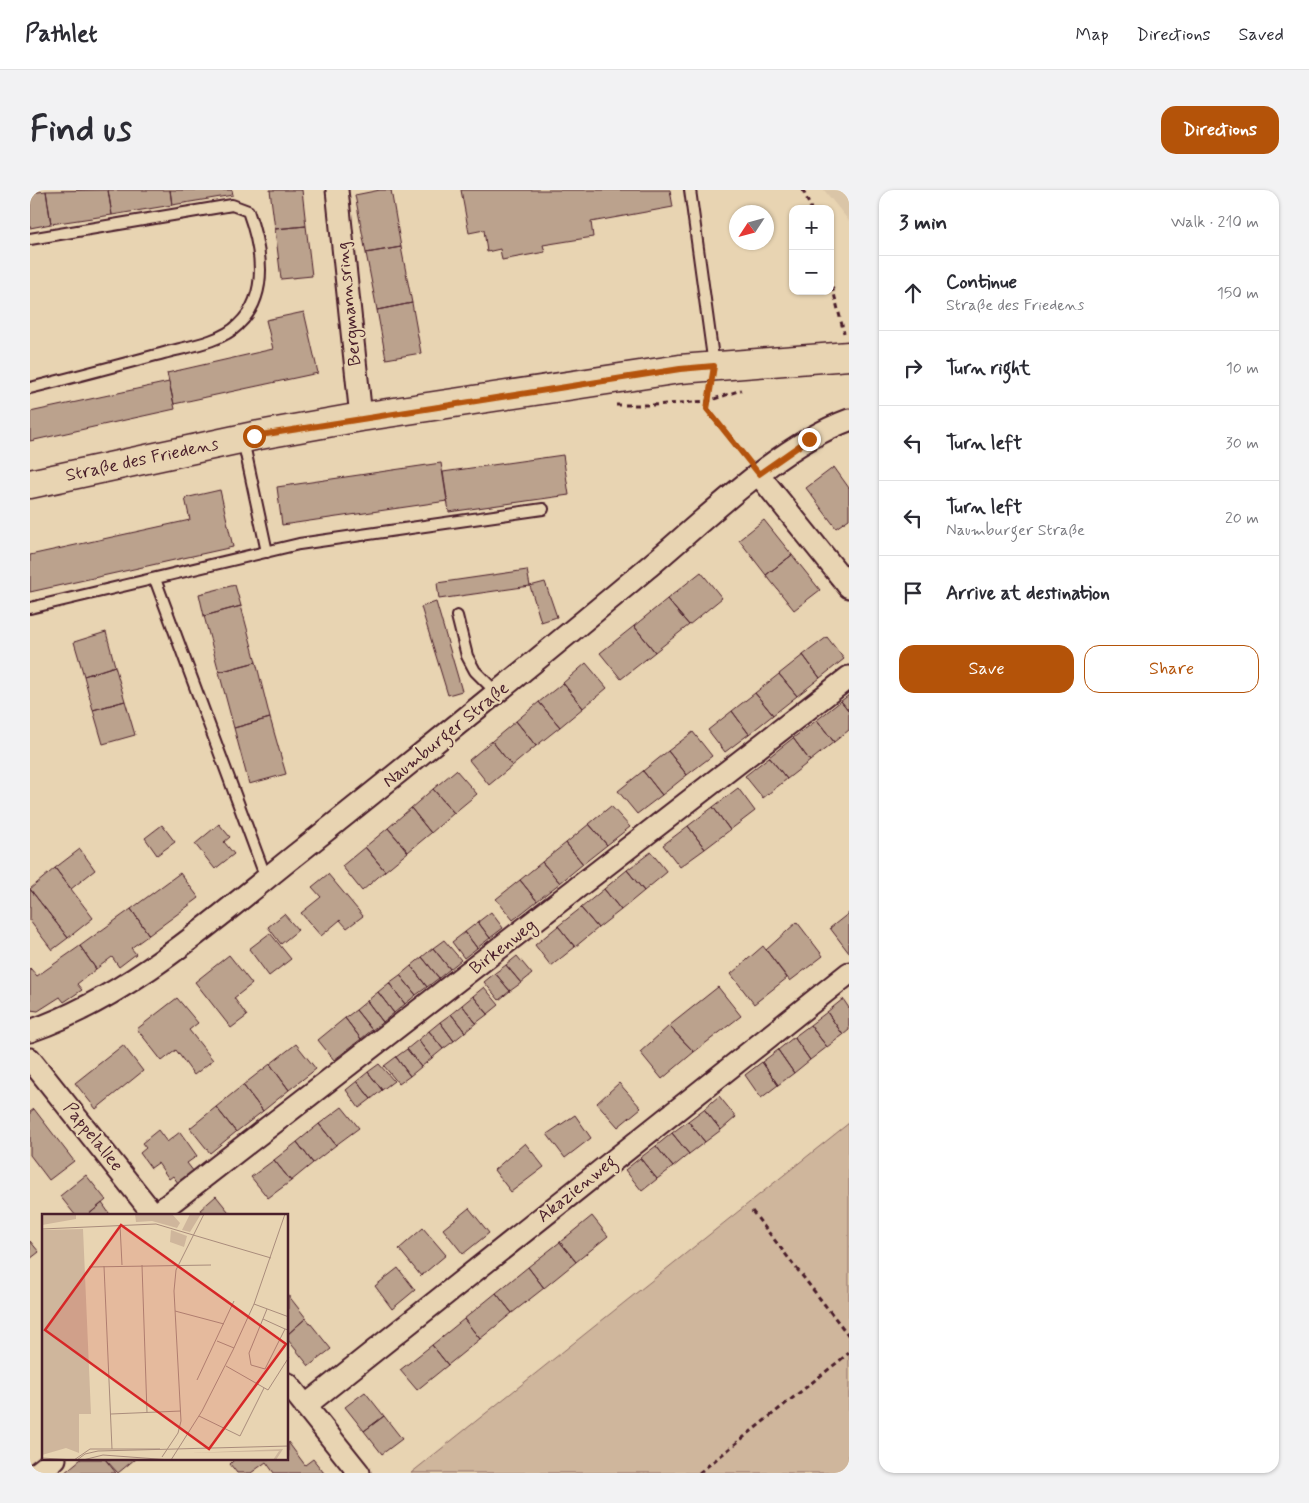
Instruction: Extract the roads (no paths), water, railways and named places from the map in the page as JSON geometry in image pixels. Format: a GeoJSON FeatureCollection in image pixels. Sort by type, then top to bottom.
{"type":"FeatureCollection","features":[{"type":"Feature","properties":{"kind":"street","name":"Bergmannsring"},"geometry":{"type":"LineString","coordinates":[[337,190],[361,418]]}},
{"type":"Feature","properties":{"kind":"street","name":"Straße des Friedens"},"geometry":{"type":"LineString","coordinates":[[30,484],[242,438],[361,418],[680,369],[848,348]]}},
{"type":"Feature","properties":{"kind":"street","name":"Naumburger Straße"},"geometry":{"type":"LineString","coordinates":[[30,1031],[57,1022],[109,995],[171,954],[498,694],[759,474],[809,439],[849,420]]}},
{"type":"Feature","properties":{"kind":"street"},"geometry":{"type":"LineString","coordinates":[[759,474],[849,587]]}},
{"type":"Feature","properties":{"kind":"street","name":"Birkenweg"},"geometry":{"type":"LineString","coordinates":[[156,1214],[849,677]]}},
{"type":"Feature","properties":{"kind":"street","name":"Akazienweg"},"geometry":{"type":"LineString","coordinates":[[305,1406],[849,973]]}},
{"type":"Feature","properties":{"kind":"street","name":"Pappelallee"},"geometry":{"type":"LineString","coordinates":[[30,1059],[154,1214]]}},
{"type":"Feature","properties":{"kind":"street"},"geometry":{"type":"LineString","coordinates":[[289,1385],[359,1473]]}},
{"type":"Feature","properties":{"kind":"street"},"geometry":{"type":"LineString","coordinates":[[38,1473],[54,1460]]}},
{"type":"Feature","properties":{"kind":"lane"},"geometry":{"type":"LineString","coordinates":[[690,190],[714,366]]}},
{"type":"Feature","properties":{"kind":"lane"},"geometry":{"type":"LineString","coordinates":[[30,239],[232,205],[248,211],[258,239],[260,289],[248,313],[238,326],[210,341],[30,388]]}},
{"type":"Feature","properties":{"kind":"lane"},"geometry":{"type":"LineString","coordinates":[[242,438],[266,552]]}},
{"type":"Feature","properties":{"kind":"lane"},"geometry":{"type":"LineString","coordinates":[[30,608],[299,544],[543,509]]}},
{"type":"Feature","properties":{"kind":"lane"},"geometry":{"type":"LineString","coordinates":[[155,579],[266,878]]}},
{"type":"Feature","properties":{"kind":"lane"},"geometry":{"type":"LineString","coordinates":[[457,616],[468,656],[475,671],[498,694]]}},
{"type":"Feature","properties":{"kind":"tram line"},"geometry":{"type":"LineString","coordinates":[[843,190],[849,198]]}}]}
